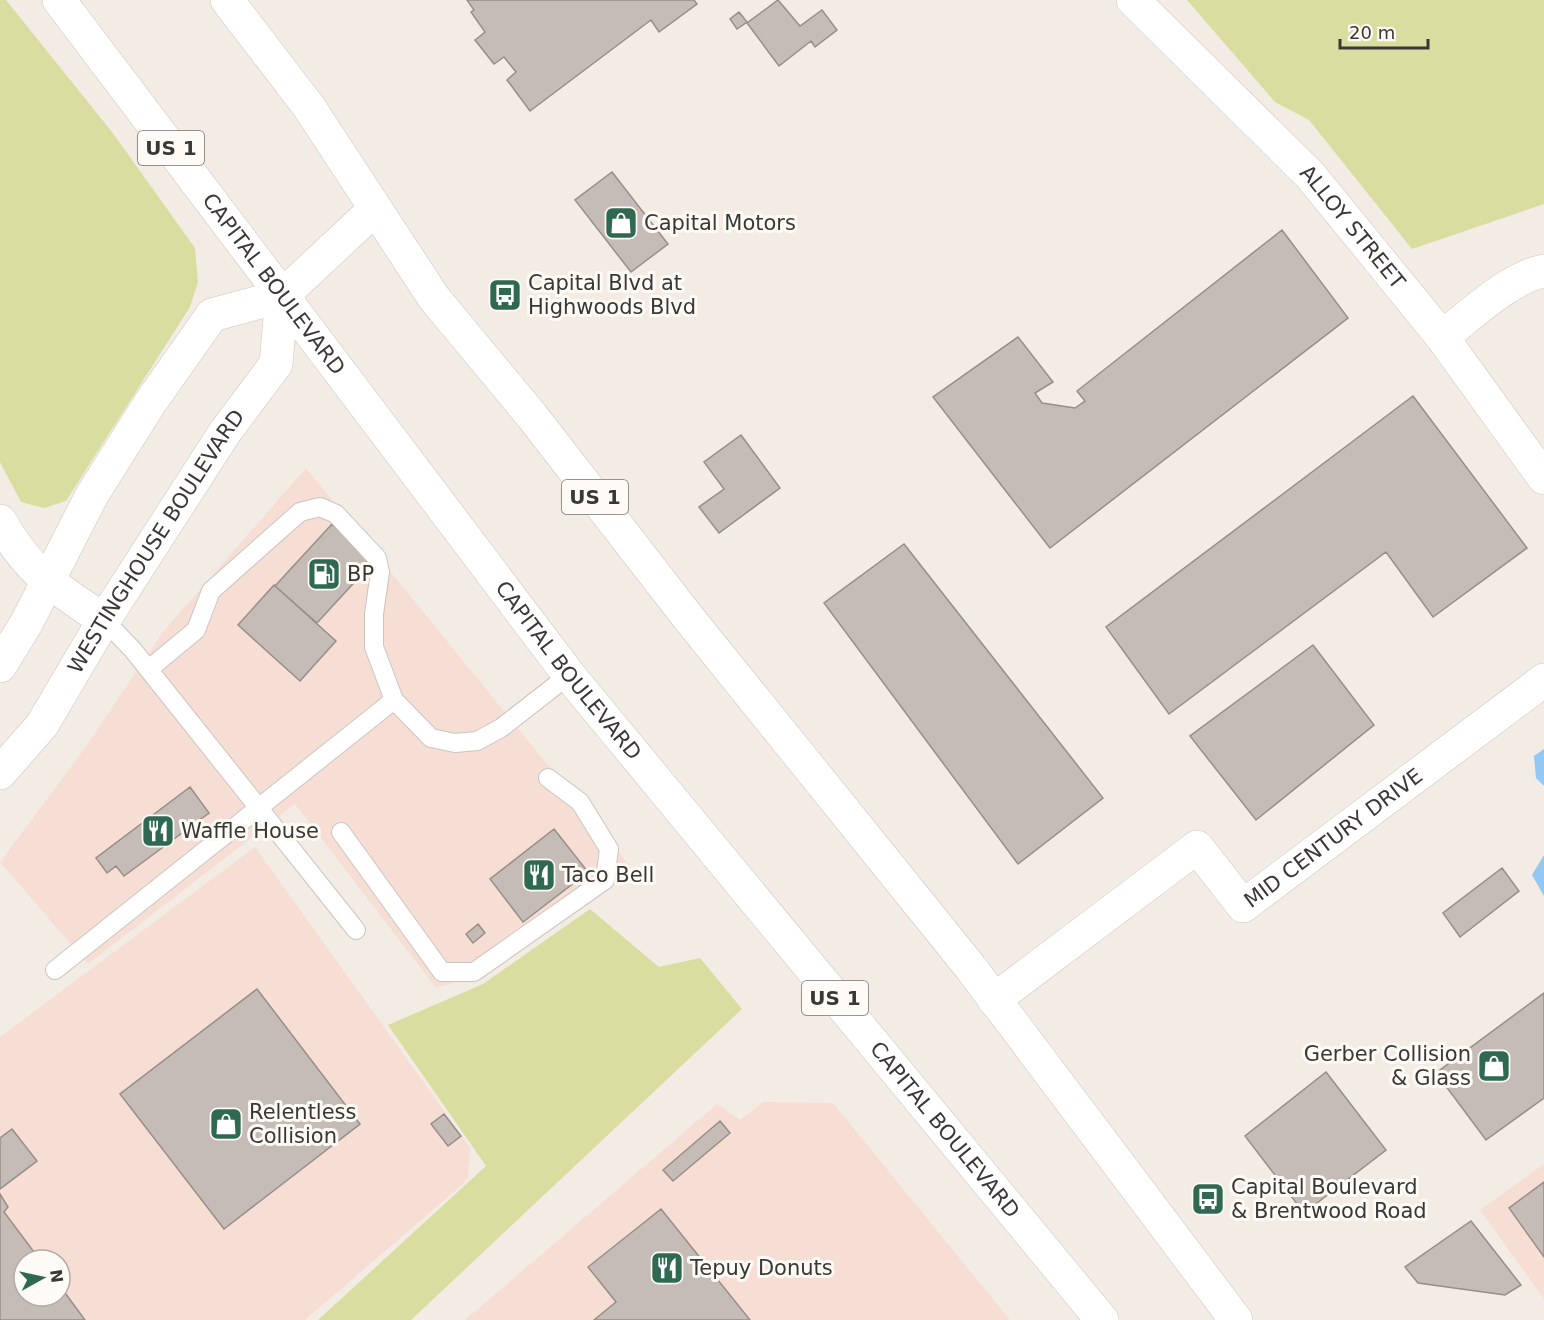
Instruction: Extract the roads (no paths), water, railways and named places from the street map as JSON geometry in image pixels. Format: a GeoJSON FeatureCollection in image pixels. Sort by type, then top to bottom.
{"type":"FeatureCollection","features":[{"type":"Feature","properties":{"kind":"main road","name":"CAPITAL BOULEVARD"},"geometry":{"type":"LineString","coordinates":[[59,0],[569,675],[1102,1320]]}},
{"type":"Feature","properties":{"kind":"main road","name":"US 1"},"geometry":{"type":"LineString","coordinates":[[227,0],[309,107],[434,298],[532,416],[694,625],[994,1000],[1236,1320]]}},
{"type":"Feature","properties":{"kind":"main road","name":"ALLOY STREET"},"geometry":{"type":"LineString","coordinates":[[1133,0],[1310,175],[1442,337],[1544,478]]}},
{"type":"Feature","properties":{"kind":"main road"},"geometry":{"type":"LineString","coordinates":[[0,666],[92,495],[179,359],[212,315],[282,296],[375,209]]}},
{"type":"Feature","properties":{"kind":"main road"},"geometry":{"type":"LineString","coordinates":[[1442,337],[1503,291],[1536,272],[1544,271]]}},
{"type":"Feature","properties":{"kind":"main road","name":"WESTINGHOUSE BOULEVARD"},"geometry":{"type":"LineString","coordinates":[[0,773],[42,725],[104,620],[225,432],[276,364],[282,296]]}},
{"type":"Feature","properties":{"kind":"main road"},"geometry":{"type":"LineString","coordinates":[[0,521],[26,562],[46,582],[104,620]]}},
{"type":"Feature","properties":{"kind":"main road","name":"MID CENTURY DRIVE"},"geometry":{"type":"LineString","coordinates":[[994,1000],[1197,847],[1243,906],[1544,680]]}},
{"type":"Feature","properties":{"kind":"lane"},"geometry":{"type":"LineString","coordinates":[[149,669],[196,630],[211,591],[300,512],[320,507],[336,514],[377,558],[380,573],[374,614],[374,647],[394,700],[431,738],[455,743],[477,741],[501,728],[569,675]]}},
{"type":"Feature","properties":{"kind":"lane"},"geometry":{"type":"LineString","coordinates":[[104,620],[149,669],[356,930]]}},
{"type":"Feature","properties":{"kind":"lane"},"geometry":{"type":"LineString","coordinates":[[55,970],[394,700]]}},
{"type":"Feature","properties":{"kind":"lane"},"geometry":{"type":"LineString","coordinates":[[341,832],[442,972],[474,972],[605,880],[609,849],[580,802],[548,778]]}},
{"type":"Feature","properties":{"kind":"water"},"geometry":{"type":"Polygon","coordinates":[[[1544,749],[1544,786],[1536,778],[1534,756],[1544,749]]]}},
{"type":"Feature","properties":{"kind":"water"},"geometry":{"type":"Polygon","coordinates":[[[1544,855],[1544,896],[1532,875],[1544,855]]]}},
{"type":"Feature","properties":{"kind":"place","name":"Capital Motors"},"geometry":{"type":"Point","coordinates":[621,223]}},
{"type":"Feature","properties":{"kind":"place","name":"Capital Blvd at Highwoods Blvd"},"geometry":{"type":"Point","coordinates":[505,295]}},
{"type":"Feature","properties":{"kind":"place","name":"BP"},"geometry":{"type":"Point","coordinates":[324,574]}},
{"type":"Feature","properties":{"kind":"place","name":"Waffle House"},"geometry":{"type":"Point","coordinates":[158,831]}},
{"type":"Feature","properties":{"kind":"place","name":"Taco Bell"},"geometry":{"type":"Point","coordinates":[539,875]}},
{"type":"Feature","properties":{"kind":"place","name":"Gerber Collision & Glass"},"geometry":{"type":"Point","coordinates":[1494,1066]}},
{"type":"Feature","properties":{"kind":"place","name":"Relentless Collision"},"geometry":{"type":"Point","coordinates":[226,1124]}},
{"type":"Feature","properties":{"kind":"place","name":"Capital Boulevard & Brentwood Road"},"geometry":{"type":"Point","coordinates":[1208,1199]}},
{"type":"Feature","properties":{"kind":"place","name":"Tepuy Donuts"},"geometry":{"type":"Point","coordinates":[667,1268]}}]}
